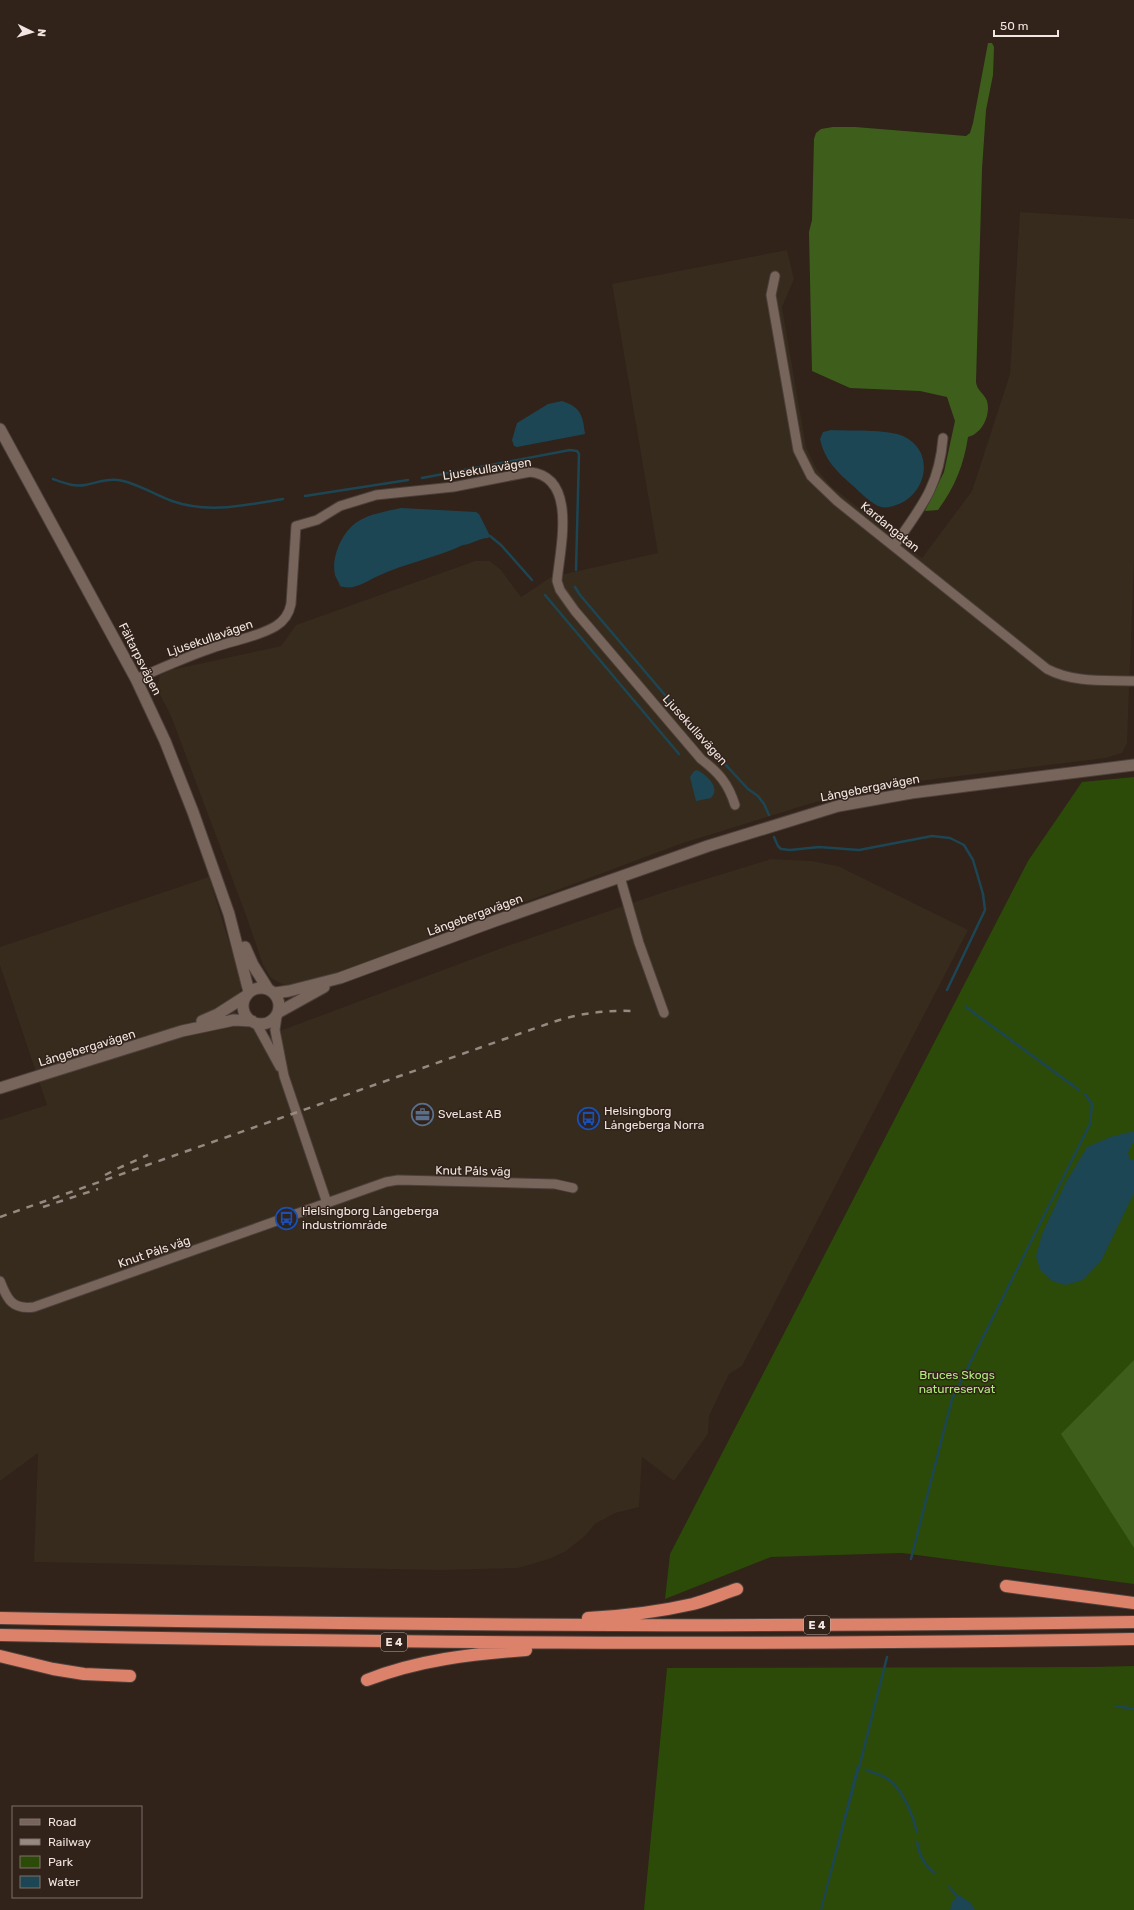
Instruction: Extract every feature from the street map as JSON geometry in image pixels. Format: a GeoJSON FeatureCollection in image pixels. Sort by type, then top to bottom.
{"type":"FeatureCollection","features":[{"type":"Feature","properties":{"kind":"highway"},"geometry":{"type":"LineString","coordinates":[[1006,1586],[1134,1603]]}},
{"type":"Feature","properties":{"kind":"highway"},"geometry":{"type":"LineString","coordinates":[[500,1625],[632,1615],[694,1603],[737,1589]]}},
{"type":"Feature","properties":{"kind":"highway","name":"E 4"},"geometry":{"type":"LineString","coordinates":[[0,1618],[500,1625],[704,1626],[1134,1622]]}},
{"type":"Feature","properties":{"kind":"highway","name":"E 4"},"geometry":{"type":"LineString","coordinates":[[0,1635],[181,1639],[599,1643],[812,1643],[1134,1639]]}},
{"type":"Feature","properties":{"kind":"highway"},"geometry":{"type":"LineString","coordinates":[[367,1680],[411,1665],[456,1657],[599,1643]]}},
{"type":"Feature","properties":{"kind":"highway"},"geometry":{"type":"LineString","coordinates":[[0,1656],[53,1669],[84,1674],[130,1676]]}},
{"type":"Feature","properties":{"kind":"street","name":"Kardangatan"},"geometry":{"type":"LineString","coordinates":[[775,276],[771,295],[798,450],[811,476],[823,488],[1047,669],[1059,675],[1076,679],[1134,681]]}},
{"type":"Feature","properties":{"kind":"street","name":"Fältarpsvägen"},"geometry":{"type":"LineString","coordinates":[[0,429],[136,679],[179,773],[229,914],[253,965],[272,991]]}},
{"type":"Feature","properties":{"kind":"street"},"geometry":{"type":"LineString","coordinates":[[894,546],[925,502],[938,474],[943,438]]}},
{"type":"Feature","properties":{"kind":"street","name":"Ljusekullavägen"},"geometry":{"type":"LineString","coordinates":[[136,679],[194,655],[266,631],[282,621],[288,614],[291,604],[296,526],[317,520],[340,506],[376,495],[453,487],[530,472],[539,473],[547,478],[554,486],[562,502],[562,521],[557,581],[560,590],[600,641],[701,759],[716,771],[730,789],[735,805]]}},
{"type":"Feature","properties":{"kind":"street","name":"Långebergavägen"},"geometry":{"type":"LineString","coordinates":[[272,991],[289,991],[340,978],[620,877],[796,818],[844,805],[911,793],[1134,765]]}},
{"type":"Feature","properties":{"kind":"street"},"geometry":{"type":"LineString","coordinates":[[620,877],[639,943],[664,1013]]}},
{"type":"Feature","properties":{"kind":"street","name":"Fältarpsvägen"},"geometry":{"type":"LineString","coordinates":[[229,914],[248,994]]}},
{"type":"Feature","properties":{"kind":"street","name":"Långebergavägen"},"geometry":{"type":"LineString","coordinates":[[278,1014],[340,978]]}},
{"type":"Feature","properties":{"kind":"street"},"geometry":{"type":"LineString","coordinates":[[284,1076],[254,1022],[245,1014],[244,1010],[248,994],[260,987],[272,991],[279,1000],[275,1030],[284,1076],[328,1203]]}},
{"type":"Feature","properties":{"kind":"street","name":"Långebergavägen"},"geometry":{"type":"LineString","coordinates":[[182,1031],[218,1014],[248,994]]}},
{"type":"Feature","properties":{"kind":"street"},"geometry":{"type":"LineString","coordinates":[[254,1022],[270,1022],[278,1014]]}},
{"type":"Feature","properties":{"kind":"street","name":"Långebergavägen"},"geometry":{"type":"LineString","coordinates":[[0,1088],[182,1031],[234,1020],[254,1022]]}},
{"type":"Feature","properties":{"kind":"street","name":"Knut Påls väg"},"geometry":{"type":"LineString","coordinates":[[0,1281],[6,1297],[10,1302],[20,1307],[34,1307],[386,1182],[398,1180],[555,1184],[573,1188]]}},
{"type":"Feature","properties":{"kind":"shaded area"},"geometry":{"type":"Polygon","coordinates":[[[1020,212],[1134,219],[1134,561],[1127,743],[1122,753],[1106,758],[879,786],[812,803],[680,844],[320,979],[286,986],[271,978],[263,965],[247,918],[171,716],[157,689],[160,675],[171,670],[281,646],[296,625],[475,561],[490,561],[501,570],[521,597],[551,577],[658,553],[612,284],[787,250],[794,279],[782,307],[806,447],[816,468],[831,486],[922,558],[972,491],[1010,374],[1020,212]]]}},
{"type":"Feature","properties":{"kind":"shaded area"},"geometry":{"type":"Polygon","coordinates":[[[771,859],[811,861],[838,866],[968,930],[742,1366],[729,1374],[709,1416],[708,1434],[674,1481],[642,1457],[639,1507],[615,1513],[595,1524],[585,1536],[566,1551],[549,1559],[518,1568],[440,1570],[34,1562],[38,1453],[0,1481],[0,1120],[47,1105],[0,965],[0,947],[209,877],[242,984],[235,1009],[236,1013],[238,1017],[257,1033],[269,1035],[507,946],[667,891],[771,859]]]}},
{"type":"Feature","properties":{"kind":"green space"},"geometry":{"type":"Polygon","coordinates":[[[988,43],[992,43],[994,47],[993,75],[986,110],[982,169],[976,382],[978,388],[987,401],[988,412],[981,428],[973,435],[968,437],[964,457],[958,475],[944,501],[938,510],[925,511],[944,472],[955,421],[947,397],[920,391],[850,388],[812,371],[809,232],[812,220],[814,139],[816,133],[821,129],[833,127],[855,127],[966,136],[970,133],[973,123],[988,43]]]}},
{"type":"Feature","properties":{"kind":"green space","name":"Bruces Skogs naturreservat"},"geometry":{"type":"Polygon","coordinates":[[[1134,777],[1134,1584],[902,1553],[771,1557],[665,1599],[670,1554],[1028,861],[1082,782],[1134,777]]]}},
{"type":"Feature","properties":{"kind":"green space"},"geometry":{"type":"Polygon","coordinates":[[[1134,1360],[1134,1548],[1061,1434],[1134,1360]]]}},
{"type":"Feature","properties":{"kind":"green space"},"geometry":{"type":"Polygon","coordinates":[[[1134,1666],[1134,1910],[644,1910],[667,1668],[1134,1666]]]}},
{"type":"Feature","properties":{"kind":"water"},"geometry":{"type":"Polygon","coordinates":[[[562,401],[573,406],[580,413],[585,434],[517,447],[514,446],[512,440],[517,423],[548,404],[562,401]]]}},
{"type":"Feature","properties":{"kind":"water"},"geometry":{"type":"Polygon","coordinates":[[[831,430],[887,432],[903,436],[913,443],[920,452],[924,472],[921,483],[907,500],[896,505],[881,507],[870,501],[836,470],[828,459],[820,439],[823,432],[831,430]]]}},
{"type":"Feature","properties":{"kind":"water"},"geometry":{"type":"Polygon","coordinates":[[[401,508],[476,512],[479,514],[490,536],[442,554],[388,571],[355,587],[340,586],[335,575],[334,568],[336,553],[342,538],[357,522],[378,513],[401,508]]]}},
{"type":"Feature","properties":{"kind":"water"},"geometry":{"type":"Polygon","coordinates":[[[697,770],[705,775],[714,786],[714,794],[711,798],[696,801],[690,777],[694,771],[697,770]]]}},
{"type":"Feature","properties":{"kind":"water"},"geometry":{"type":"Polygon","coordinates":[[[1134,1131],[1134,1143],[1132,1144],[1128,1153],[1130,1160],[1134,1160],[1134,1193],[1101,1261],[1083,1280],[1065,1285],[1052,1281],[1040,1270],[1036,1256],[1042,1234],[1066,1182],[1087,1147],[1110,1137],[1134,1131]]]}},
{"type":"Feature","properties":{"kind":"water"},"geometry":{"type":"Polygon","coordinates":[[[857,1765],[860,1767],[822,1910],[820,1910],[857,1765]]]}},
{"type":"Feature","properties":{"kind":"water"},"geometry":{"type":"Polygon","coordinates":[[[959,1895],[971,1903],[975,1910],[950,1910],[952,1902],[959,1895]]]}},
{"type":"Feature","properties":{"kind":"waterway"},"geometry":{"type":"LineString","coordinates":[[422,478],[570,450],[577,451],[579,454],[576,570]]}},
{"type":"Feature","properties":{"kind":"waterway"},"geometry":{"type":"LineString","coordinates":[[53,479],[73,485],[85,485],[109,480],[125,481],[172,501],[200,507],[213,508],[241,506],[283,499]]}},
{"type":"Feature","properties":{"kind":"waterway"},"geometry":{"type":"LineString","coordinates":[[305,496],[408,480]]}},
{"type":"Feature","properties":{"kind":"waterway"},"geometry":{"type":"LineString","coordinates":[[490,536],[501,545],[532,580]]}},
{"type":"Feature","properties":{"kind":"waterway"},"geometry":{"type":"LineString","coordinates":[[575,587],[580,595],[682,715],[687,723],[748,789],[758,796],[769,815]]}},
{"type":"Feature","properties":{"kind":"waterway"},"geometry":{"type":"LineString","coordinates":[[545,595],[679,754]]}},
{"type":"Feature","properties":{"kind":"waterway"},"geometry":{"type":"LineString","coordinates":[[774,837],[781,849],[790,850],[819,847],[859,850],[932,836],[950,838],[964,845],[973,860],[983,894],[985,910],[947,990]]}},
{"type":"Feature","properties":{"kind":"waterway"},"geometry":{"type":"LineString","coordinates":[[966,1007],[1079,1090]]}},
{"type":"Feature","properties":{"kind":"waterway"},"geometry":{"type":"LineString","coordinates":[[911,1559],[952,1399],[1090,1124],[1092,1104],[1085,1094]]}},
{"type":"Feature","properties":{"kind":"waterway"},"geometry":{"type":"LineString","coordinates":[[859,1768],[887,1657]]}},
{"type":"Feature","properties":{"kind":"waterway"},"geometry":{"type":"LineString","coordinates":[[1116,1706],[1134,1709]]}},
{"type":"Feature","properties":{"kind":"waterway"},"geometry":{"type":"LineString","coordinates":[[866,1770],[887,1778],[892,1782],[908,1805],[917,1832]]}},
{"type":"Feature","properties":{"kind":"waterway"},"geometry":{"type":"LineString","coordinates":[[917,1842],[923,1859],[935,1873]]}},
{"type":"Feature","properties":{"kind":"waterway"},"geometry":{"type":"LineString","coordinates":[[949,1887],[957,1896]]}},
{"type":"Feature","properties":{"kind":"railway"},"geometry":{"type":"LineString","coordinates":[[0,1217],[550,1023],[590,1013],[631,1011]]}},
{"type":"Feature","properties":{"kind":"railway"},"geometry":{"type":"LineString","coordinates":[[105,1175],[148,1155]]}},
{"type":"Feature","properties":{"kind":"railway"},"geometry":{"type":"LineString","coordinates":[[43,1207],[98,1189]]}},
{"type":"Feature","properties":{"kind":"place","name":"SveLast AB"},"geometry":{"type":"Point","coordinates":[422,1114]}},
{"type":"Feature","properties":{"kind":"place","name":"Helsingborg Långeberga Norra"},"geometry":{"type":"Point","coordinates":[589,1118]}},
{"type":"Feature","properties":{"kind":"place","name":"Helsingborg Långeberga industriområde"},"geometry":{"type":"Point","coordinates":[287,1218]}}]}
